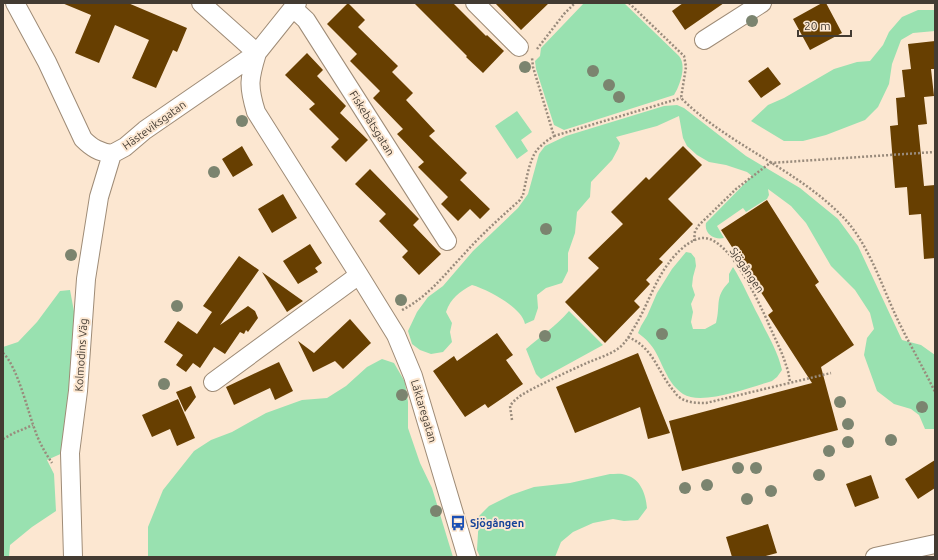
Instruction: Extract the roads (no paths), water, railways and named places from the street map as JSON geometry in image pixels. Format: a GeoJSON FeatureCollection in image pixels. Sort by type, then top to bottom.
{"type":"FeatureCollection","features":[{"type":"Feature","properties":{"kind":"street","name":"Hästeviksgatan"},"geometry":{"type":"LineString","coordinates":[[15,3],[47,62],[83,139],[92,148],[100,152],[112,154],[125,147],[145,130],[256,53],[295,6]]}},
{"type":"Feature","properties":{"kind":"street"},"geometry":{"type":"LineString","coordinates":[[201,3],[256,53]]}},
{"type":"Feature","properties":{"kind":"street"},"geometry":{"type":"LineString","coordinates":[[475,3],[519,47]]}},
{"type":"Feature","properties":{"kind":"street"},"geometry":{"type":"LineString","coordinates":[[704,40],[762,3]]}},
{"type":"Feature","properties":{"kind":"street","name":"Fiskebåtsgatan"},"geometry":{"type":"LineString","coordinates":[[295,6],[306,20],[447,241]]}},
{"type":"Feature","properties":{"kind":"street","name":"Läktaregatan"},"geometry":{"type":"LineString","coordinates":[[256,53],[251,73],[250,88],[256,112],[396,335],[413,376],[467,557]]}},
{"type":"Feature","properties":{"kind":"street","name":"Kolmodins Väg"},"geometry":{"type":"LineString","coordinates":[[73,557],[70,453],[78,391],[86,279],[99,196],[112,154]]}},
{"type":"Feature","properties":{"kind":"street"},"geometry":{"type":"LineString","coordinates":[[213,382],[359,275]]}},
{"type":"Feature","properties":{"kind":"street"},"geometry":{"type":"LineString","coordinates":[[875,557],[935,544]]}},
{"type":"Feature","properties":{"kind":"place","name":"Sjögången"},"geometry":{"type":"Point","coordinates":[458,523]}}]}
